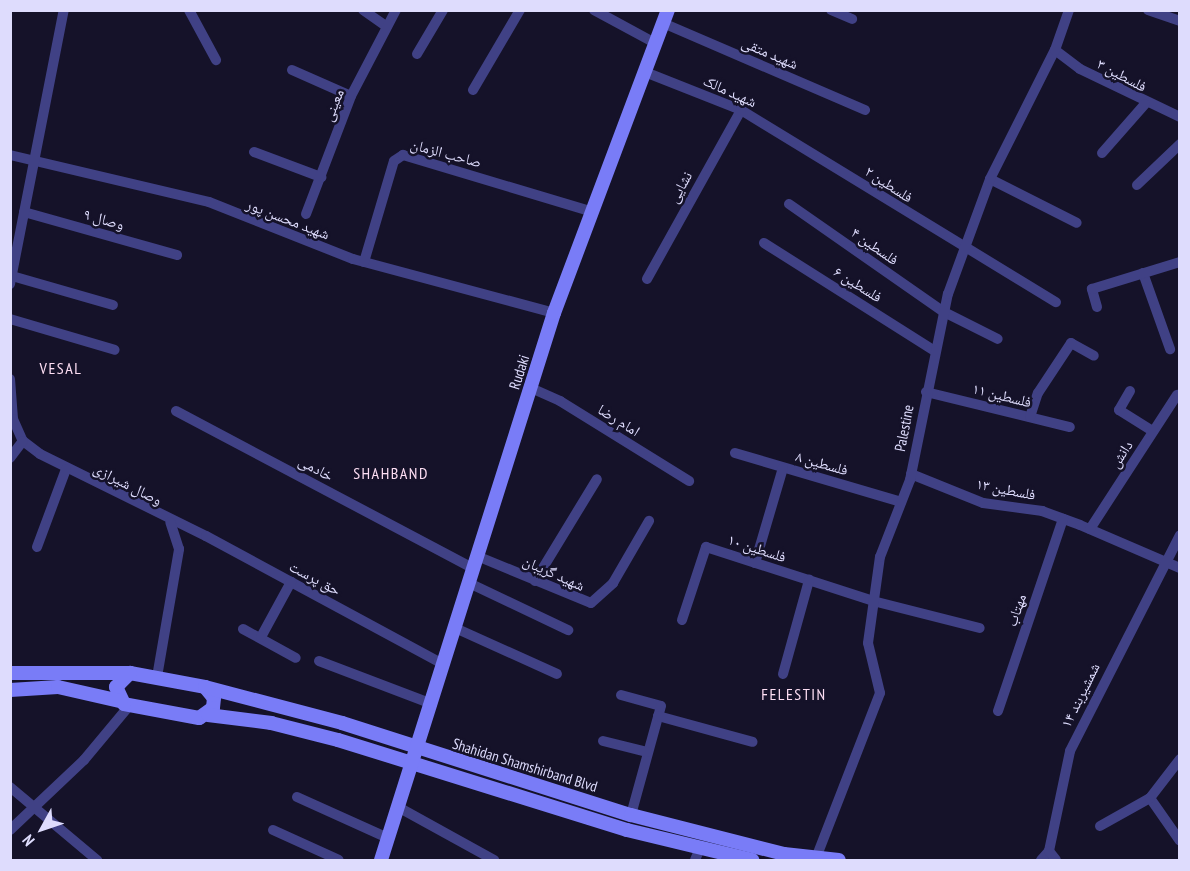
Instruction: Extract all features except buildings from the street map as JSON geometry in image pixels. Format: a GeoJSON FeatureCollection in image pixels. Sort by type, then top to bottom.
{"type":"FeatureCollection","features":[{"type":"Feature","properties":{"kind":"main road","name":"Rudaki"},"geometry":{"type":"LineString","coordinates":[[415,768],[453,627],[554,313],[665,17]]}},
{"type":"Feature","properties":{"kind":"main road"},"geometry":{"type":"LineString","coordinates":[[10,673],[130,673]]}},
{"type":"Feature","properties":{"kind":"main road","name":"Shahidan Shamshirband Blvd"},"geometry":{"type":"LineString","coordinates":[[130,673],[205,687],[420,749],[631,815],[816,858],[839,861]]}},
{"type":"Feature","properties":{"kind":"main road"},"geometry":{"type":"LineString","coordinates":[[125,704],[116,687],[130,673]]}},
{"type":"Feature","properties":{"kind":"main road"},"geometry":{"type":"LineString","coordinates":[[10,690],[58,687],[195,718],[208,715],[271,723],[627,830],[698,854],[752,861]]}},
{"type":"Feature","properties":{"kind":"main road"},"geometry":{"type":"LineString","coordinates":[[205,687],[214,698],[208,715]]}},
{"type":"Feature","properties":{"kind":"main road"},"geometry":{"type":"LineString","coordinates":[[381,861],[398,807],[415,768]]}},
{"type":"Feature","properties":{"kind":"main road"},"geometry":{"type":"LineString","coordinates":[[627,830],[631,815]]}},
{"type":"Feature","properties":{"kind":"street"},"geometry":{"type":"LineString","coordinates":[[64,10],[11,280],[113,305]]}},
{"type":"Feature","properties":{"kind":"street"},"geometry":{"type":"LineString","coordinates":[[189,10],[216,60]]}},
{"type":"Feature","properties":{"kind":"street"},"geometry":{"type":"LineString","coordinates":[[363,10],[387,27]]}},
{"type":"Feature","properties":{"kind":"street","name":"معینی"},"geometry":{"type":"LineString","coordinates":[[306,214],[351,96],[396,10]]}},
{"type":"Feature","properties":{"kind":"street"},"geometry":{"type":"LineString","coordinates":[[417,54],[443,10]]}},
{"type":"Feature","properties":{"kind":"street"},"geometry":{"type":"LineString","coordinates":[[473,90],[520,10]]}},
{"type":"Feature","properties":{"kind":"street"},"geometry":{"type":"LineString","coordinates":[[594,10],[655,43]]}},
{"type":"Feature","properties":{"kind":"street"},"geometry":{"type":"LineString","coordinates":[[831,10],[852,19]]}},
{"type":"Feature","properties":{"kind":"street","name":"Palestine"},"geometry":{"type":"LineString","coordinates":[[816,858],[880,693],[868,643],[880,556],[911,474],[944,312],[962,249],[990,178],[1055,50],[1069,10]]}},
{"type":"Feature","properties":{"kind":"street"},"geometry":{"type":"LineString","coordinates":[[1148,10],[1179,21]]}},
{"type":"Feature","properties":{"kind":"street","name":"شهید متقی"},"geometry":{"type":"LineString","coordinates":[[665,17],[865,110]]}},
{"type":"Feature","properties":{"kind":"street","name":"فلسطین ۳"},"geometry":{"type":"LineString","coordinates":[[1055,50],[1145,104],[1179,117]]}},
{"type":"Feature","properties":{"kind":"street"},"geometry":{"type":"LineString","coordinates":[[292,70],[351,96]]}},
{"type":"Feature","properties":{"kind":"street","name":"شهید مالک"},"geometry":{"type":"LineString","coordinates":[[645,72],[741,110],[800,144]]}},
{"type":"Feature","properties":{"kind":"street"},"geometry":{"type":"LineString","coordinates":[[1102,153],[1145,104]]}},
{"type":"Feature","properties":{"kind":"street","name":"نشایی"},"geometry":{"type":"LineString","coordinates":[[646,279],[741,110]]}},
{"type":"Feature","properties":{"kind":"street","name":"فلسطین ۲"},"geometry":{"type":"LineString","coordinates":[[800,144],[962,249],[1028,280],[1056,302]]}},
{"type":"Feature","properties":{"kind":"street"},"geometry":{"type":"LineString","coordinates":[[1137,185],[1179,144]]}},
{"type":"Feature","properties":{"kind":"street"},"geometry":{"type":"LineString","coordinates":[[254,152],[321,177]]}},
{"type":"Feature","properties":{"kind":"street","name":"شهید محسن پور"},"geometry":{"type":"LineString","coordinates":[[10,155],[209,202],[364,262],[554,313]]}},
{"type":"Feature","properties":{"kind":"street","name":"صاحب الزمان"},"geometry":{"type":"LineString","coordinates":[[364,262],[394,161],[403,155],[593,212]]}},
{"type":"Feature","properties":{"kind":"street"},"geometry":{"type":"LineString","coordinates":[[990,178],[1077,224]]}},
{"type":"Feature","properties":{"kind":"street","name":"فلسطین ۴"},"geometry":{"type":"LineString","coordinates":[[789,204],[944,312],[998,339]]}},
{"type":"Feature","properties":{"kind":"street","name":"وصال ۹"},"geometry":{"type":"LineString","coordinates":[[24,212],[177,255]]}},
{"type":"Feature","properties":{"kind":"street","name":"فلسطین ۶"},"geometry":{"type":"LineString","coordinates":[[764,243],[936,351]]}},
{"type":"Feature","properties":{"kind":"street"},"geometry":{"type":"LineString","coordinates":[[1097,307],[1092,290],[1179,262]]}},
{"type":"Feature","properties":{"kind":"street"},"geometry":{"type":"LineString","coordinates":[[1143,273],[1170,349]]}},
{"type":"Feature","properties":{"kind":"street"},"geometry":{"type":"LineString","coordinates":[[10,319],[115,350]]}},
{"type":"Feature","properties":{"kind":"street"},"geometry":{"type":"LineString","coordinates":[[1030,417],[1038,393],[1071,343],[1094,356]]}},
{"type":"Feature","properties":{"kind":"street"},"geometry":{"type":"LineString","coordinates":[[10,379],[12,407],[23,441],[10,458]]}},
{"type":"Feature","properties":{"kind":"street","name":"امام رضا"},"geometry":{"type":"LineString","coordinates":[[531,388],[560,401],[689,481]]}},
{"type":"Feature","properties":{"kind":"street"},"geometry":{"type":"LineString","coordinates":[[1130,391],[1119,410],[1153,431]]}},
{"type":"Feature","properties":{"kind":"street","name":"فلسطین ۱۱"},"geometry":{"type":"LineString","coordinates":[[926,392],[1070,427]]}},
{"type":"Feature","properties":{"kind":"street","name":"دانش"},"geometry":{"type":"LineString","coordinates":[[1090,529],[1177,395]]}},
{"type":"Feature","properties":{"kind":"street","name":"خادمی"},"geometry":{"type":"LineString","coordinates":[[176,411],[475,562]]}},
{"type":"Feature","properties":{"kind":"street","name":"وصال شیرازی"},"geometry":{"type":"LineString","coordinates":[[23,441],[66,469],[170,522],[179,549],[157,677]]}},
{"type":"Feature","properties":{"kind":"street","name":"فلسطین ۸"},"geometry":{"type":"LineString","coordinates":[[735,453],[901,502]]}},
{"type":"Feature","properties":{"kind":"street"},"geometry":{"type":"LineString","coordinates":[[755,563],[783,468]]}},
{"type":"Feature","properties":{"kind":"street"},"geometry":{"type":"LineString","coordinates":[[37,547],[66,469]]}},
{"type":"Feature","properties":{"kind":"street","name":"فلسطین ۱۳"},"geometry":{"type":"LineString","coordinates":[[911,474],[983,503],[1063,519],[1179,568]]}},
{"type":"Feature","properties":{"kind":"street"},"geometry":{"type":"LineString","coordinates":[[535,581],[597,479]]}},
{"type":"Feature","properties":{"kind":"street","name":"مهتاب"},"geometry":{"type":"LineString","coordinates":[[998,711],[1063,519]]}},
{"type":"Feature","properties":{"kind":"street","name":"شهید گریبان"},"geometry":{"type":"LineString","coordinates":[[475,562],[535,581],[585,604],[598,600],[649,521]]}},
{"type":"Feature","properties":{"kind":"street","name":"حق پرست"},"geometry":{"type":"LineString","coordinates":[[170,522],[291,582],[443,664]]}},
{"type":"Feature","properties":{"kind":"street","name":"شمشیربند ۱۴"},"geometry":{"type":"LineString","coordinates":[[1052,856],[1070,751],[1163,561],[1179,535]]}},
{"type":"Feature","properties":{"kind":"street","name":"فلسطین ۱۰"},"geometry":{"type":"LineString","coordinates":[[682,620],[706,547],[873,601],[980,628]]}},
{"type":"Feature","properties":{"kind":"street"},"geometry":{"type":"LineString","coordinates":[[783,674],[809,580]]}},
{"type":"Feature","properties":{"kind":"street"},"geometry":{"type":"LineString","coordinates":[[261,638],[291,582]]}},
{"type":"Feature","properties":{"kind":"street"},"geometry":{"type":"LineString","coordinates":[[469,583],[567,630]]}},
{"type":"Feature","properties":{"kind":"street"},"geometry":{"type":"LineString","coordinates":[[453,627],[557,674]]}},
{"type":"Feature","properties":{"kind":"street"},"geometry":{"type":"LineString","coordinates":[[243,629],[296,658]]}},
{"type":"Feature","properties":{"kind":"street"},"geometry":{"type":"LineString","coordinates":[[319,661],[432,704]]}},
{"type":"Feature","properties":{"kind":"street"},"geometry":{"type":"LineString","coordinates":[[621,695],[659,711],[753,742]]}},
{"type":"Feature","properties":{"kind":"street"},"geometry":{"type":"LineString","coordinates":[[10,830],[35,808],[125,704]]}},
{"type":"Feature","properties":{"kind":"street"},"geometry":{"type":"LineString","coordinates":[[631,815],[659,711]]}},
{"type":"Feature","properties":{"kind":"street"},"geometry":{"type":"LineString","coordinates":[[603,741],[647,752]]}},
{"type":"Feature","properties":{"kind":"street"},"geometry":{"type":"LineString","coordinates":[[1100,826],[1150,798],[1179,759]]}},
{"type":"Feature","properties":{"kind":"street"},"geometry":{"type":"LineString","coordinates":[[10,787],[96,861]]}},
{"type":"Feature","properties":{"kind":"street"},"geometry":{"type":"LineString","coordinates":[[297,797],[388,838]]}},
{"type":"Feature","properties":{"kind":"street"},"geometry":{"type":"LineString","coordinates":[[1150,798],[1179,841]]}},
{"type":"Feature","properties":{"kind":"street"},"geometry":{"type":"LineString","coordinates":[[398,807],[494,861]]}},
{"type":"Feature","properties":{"kind":"street"},"geometry":{"type":"LineString","coordinates":[[273,830],[339,861]]}},
{"type":"Feature","properties":{"kind":"street"},"geometry":{"type":"LineString","coordinates":[[1041,861],[1052,856]]}},
{"type":"Feature","properties":{"kind":"district","name":"VESAL"},"geometry":{"type":"Point","coordinates":[61,368]}},
{"type":"Feature","properties":{"kind":"district","name":"SHAHBAND"},"geometry":{"type":"Point","coordinates":[391,473]}},
{"type":"Feature","properties":{"kind":"district","name":"FELESTIN"},"geometry":{"type":"Point","coordinates":[794,694]}}]}
